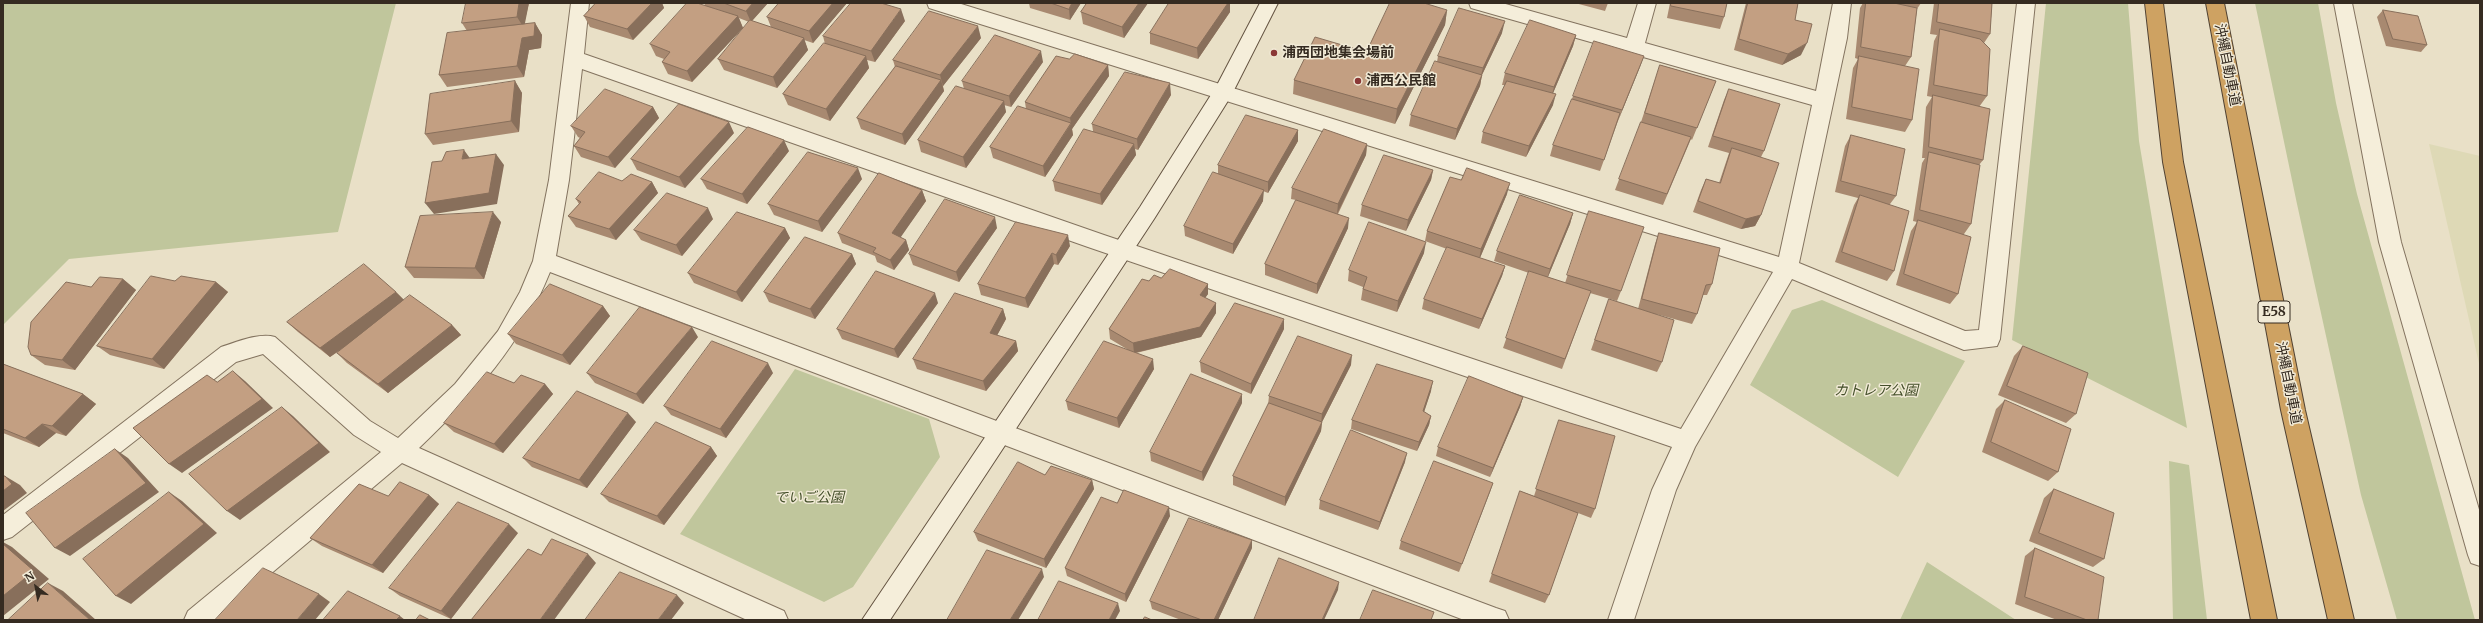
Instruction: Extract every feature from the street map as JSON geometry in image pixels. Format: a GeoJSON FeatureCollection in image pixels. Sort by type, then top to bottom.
{"type":"FeatureCollection","features":[{"type":"Feature","properties":{"kind":"highway"},"geometry":{"type":"LineString","coordinates":[[2154,3],[2173,162],[2264,620]]}},
{"type":"Feature","properties":{"kind":"highway","name":"沖縄自動車道"},"geometry":{"type":"LineString","coordinates":[[2215,3],[2293,410],[2341,620]]}},
{"type":"Feature","properties":{"kind":"street"},"geometry":{"type":"LineString","coordinates":[[197,620],[400,451],[463,391],[506,338],[530,295],[544,261],[559,180],[580,3]]}},
{"type":"Feature","properties":{"kind":"street"},"geometry":{"type":"LineString","coordinates":[[936,3],[1224,91],[1787,268],[1964,341],[1989,339],[2026,3]]}},
{"type":"Feature","properties":{"kind":"street"},"geometry":{"type":"LineString","coordinates":[[875,620],[1001,434],[1121,249],[1147,213],[1224,91],[1269,3]]}},
{"type":"Feature","properties":{"kind":"street"},"geometry":{"type":"LineString","coordinates":[[1478,3],[1823,101]]}},
{"type":"Feature","properties":{"kind":"street"},"geometry":{"type":"LineString","coordinates":[[1634,48],[1646,3]]}},
{"type":"Feature","properties":{"kind":"street"},"geometry":{"type":"LineString","coordinates":[[1622,620],[1664,490],[1686,441],[1787,268],[1823,101],[1842,3]]}},
{"type":"Feature","properties":{"kind":"street"},"geometry":{"type":"LineString","coordinates":[[2343,3],[2390,242],[2480,555]]}},
{"type":"Feature","properties":{"kind":"street"},"geometry":{"type":"LineString","coordinates":[[573,58],[1121,249],[1686,441]]}},
{"type":"Feature","properties":{"kind":"street"},"geometry":{"type":"LineString","coordinates":[[544,261],[1496,620]]}},
{"type":"Feature","properties":{"kind":"street"},"geometry":{"type":"LineString","coordinates":[[3,529],[229,354],[267,344],[362,428],[400,451],[775,620]]}},
{"type":"Feature","properties":{"kind":"shaded area"},"geometry":{"type":"Polygon","coordinates":[[[2429,144],[2480,156],[2480,368],[2429,144]]]}},
{"type":"Feature","properties":{"kind":"green space"},"geometry":{"type":"Polygon","coordinates":[[[3,3],[396,3],[338,232],[69,259],[3,325],[3,3]]]}},
{"type":"Feature","properties":{"kind":"green space"},"geometry":{"type":"Polygon","coordinates":[[[2046,3],[2128,3],[2139,141],[2187,428],[2012,340],[2046,3]]]}},
{"type":"Feature","properties":{"kind":"green space"},"geometry":{"type":"Polygon","coordinates":[[[2255,3],[2318,3],[2336,103],[2357,194],[2475,620],[2397,620],[2361,495],[2297,204],[2255,3]]]}},
{"type":"Feature","properties":{"kind":"green space","name":"カトレア公園"},"geometry":{"type":"Polygon","coordinates":[[[1822,300],[1965,361],[1898,477],[1750,385],[1792,310],[1822,300]]]}},
{"type":"Feature","properties":{"kind":"green space","name":"でいご公園"},"geometry":{"type":"Polygon","coordinates":[[[795,369],[929,419],[940,457],[853,587],[824,602],[680,534],[795,369]]]}},
{"type":"Feature","properties":{"kind":"green space"},"geometry":{"type":"Polygon","coordinates":[[[2169,461],[2189,465],[2207,620],[2173,620],[2169,461]]]}},
{"type":"Feature","properties":{"kind":"green space"},"geometry":{"type":"Polygon","coordinates":[[[1927,562],[2016,620],[1900,620],[1927,562]]]}},
{"type":"Feature","properties":{"kind":"building"},"geometry":{"type":"Polygon","coordinates":[[[466,3],[519,3],[517,17],[462,23],[466,3]]]}},
{"type":"Feature","properties":{"kind":"building"},"geometry":{"type":"Polygon","coordinates":[[[596,3],[652,3],[627,29],[584,16],[596,3]]]}},
{"type":"Feature","properties":{"kind":"building"},"geometry":{"type":"Polygon","coordinates":[[[687,3],[697,3],[738,16],[687,71],[662,62],[670,52],[650,44],[687,3]]]}},
{"type":"Feature","properties":{"kind":"building"},"geometry":{"type":"Polygon","coordinates":[[[724,3],[753,3],[746,11],[724,3]]]}},
{"type":"Feature","properties":{"kind":"building"},"geometry":{"type":"Polygon","coordinates":[[[779,3],[833,3],[809,31],[767,17],[779,3]]]}},
{"type":"Feature","properties":{"kind":"building"},"geometry":{"type":"Polygon","coordinates":[[[851,3],[881,3],[901,9],[871,51],[823,36],[851,3]]]}},
{"type":"Feature","properties":{"kind":"building"},"geometry":{"type":"Polygon","coordinates":[[[1051,3],[1072,3],[1069,9],[1051,3]]]}},
{"type":"Feature","properties":{"kind":"building"},"geometry":{"type":"Polygon","coordinates":[[[1087,3],[1139,3],[1122,27],[1081,12],[1087,3]]]}},
{"type":"Feature","properties":{"kind":"building"},"geometry":{"type":"Polygon","coordinates":[[[1169,3],[1228,3],[1197,48],[1150,33],[1169,3]]]}},
{"type":"Feature","properties":{"kind":"building","name":"浦西公民館"},"geometry":{"type":"Polygon","coordinates":[[[1390,3],[1424,3],[1447,10],[1397,109],[1294,80],[1315,37],[1366,52],[1390,3]]]}},
{"type":"Feature","properties":{"kind":"building"},"geometry":{"type":"Polygon","coordinates":[[[1671,3],[1727,3],[1724,17],[1671,6],[1671,3]]]}},
{"type":"Feature","properties":{"kind":"building"},"geometry":{"type":"Polygon","coordinates":[[[1748,3],[1798,3],[1795,20],[1812,24],[1807,43],[1788,54],[1739,39],[1748,3]]]}},
{"type":"Feature","properties":{"kind":"building"},"geometry":{"type":"Polygon","coordinates":[[[1866,3],[1894,3],[1917,8],[1911,57],[1861,47],[1866,3]]]}},
{"type":"Feature","properties":{"kind":"building"},"geometry":{"type":"Polygon","coordinates":[[[1939,3],[1992,3],[1990,34],[1937,22],[1939,3]]]}},
{"type":"Feature","properties":{"kind":"building"},"geometry":{"type":"Polygon","coordinates":[[[1459,8],[1505,21],[1483,68],[1438,56],[1459,8]]]}},
{"type":"Feature","properties":{"kind":"building"},"geometry":{"type":"Polygon","coordinates":[[[2383,10],[2418,16],[2427,45],[2393,39],[2383,10]]]}},
{"type":"Feature","properties":{"kind":"building"},"geometry":{"type":"Polygon","coordinates":[[[929,11],[978,26],[940,75],[893,60],[929,11]]]}},
{"type":"Feature","properties":{"kind":"building"},"geometry":{"type":"Polygon","coordinates":[[[750,20],[804,38],[773,77],[718,59],[750,20]]]}},
{"type":"Feature","properties":{"kind":"building"},"geometry":{"type":"Polygon","coordinates":[[[1530,20],[1576,35],[1554,87],[1505,73],[1530,20]]]}},
{"type":"Feature","properties":{"kind":"building"},"geometry":{"type":"Polygon","coordinates":[[[535,23],[534,36],[522,38],[517,66],[439,75],[447,33],[535,23]]]}},
{"type":"Feature","properties":{"kind":"building"},"geometry":{"type":"Polygon","coordinates":[[[1940,29],[1980,39],[1990,49],[1987,96],[1934,85],[1940,29]]]}},
{"type":"Feature","properties":{"kind":"building"},"geometry":{"type":"Polygon","coordinates":[[[995,35],[1041,51],[1009,96],[962,81],[995,35]]]}},
{"type":"Feature","properties":{"kind":"building"},"geometry":{"type":"Polygon","coordinates":[[[1594,41],[1644,56],[1622,110],[1573,96],[1594,41]]]}},
{"type":"Feature","properties":{"kind":"building"},"geometry":{"type":"Polygon","coordinates":[[[824,43],[866,56],[826,109],[783,94],[824,43]]]}},
{"type":"Feature","properties":{"kind":"building"},"geometry":{"type":"Polygon","coordinates":[[[1075,54],[1108,65],[1070,118],[1025,102],[1056,56],[1069,59],[1075,54]]]}},
{"type":"Feature","properties":{"kind":"building"},"geometry":{"type":"Polygon","coordinates":[[[1859,56],[1919,69],[1912,120],[1852,107],[1859,56]]]}},
{"type":"Feature","properties":{"kind":"building"},"geometry":{"type":"Polygon","coordinates":[[[1435,61],[1482,75],[1457,129],[1411,115],[1435,61]]]}},
{"type":"Feature","properties":{"kind":"building"},"geometry":{"type":"Polygon","coordinates":[[[1660,65],[1716,81],[1697,128],[1645,113],[1660,65]]]}},
{"type":"Feature","properties":{"kind":"building"},"geometry":{"type":"Polygon","coordinates":[[[896,66],[941,80],[902,134],[857,118],[896,66]]]}},
{"type":"Feature","properties":{"kind":"building"},"geometry":{"type":"Polygon","coordinates":[[[1125,72],[1170,83],[1137,139],[1092,124],[1125,72]]]}},
{"type":"Feature","properties":{"kind":"building"},"geometry":{"type":"Polygon","coordinates":[[[515,81],[511,121],[425,134],[430,94],[515,81]]]}},
{"type":"Feature","properties":{"kind":"building"},"geometry":{"type":"Polygon","coordinates":[[[1507,81],[1556,94],[1529,146],[1483,132],[1507,81]]]}},
{"type":"Feature","properties":{"kind":"building"},"geometry":{"type":"Polygon","coordinates":[[[956,86],[1004,101],[963,157],[918,140],[956,86]]]}},
{"type":"Feature","properties":{"kind":"building"},"geometry":{"type":"Polygon","coordinates":[[[605,89],[653,107],[608,157],[574,146],[585,132],[571,126],[605,89]]]}},
{"type":"Feature","properties":{"kind":"building"},"geometry":{"type":"Polygon","coordinates":[[[1729,89],[1780,104],[1764,151],[1713,136],[1729,89]]]}},
{"type":"Feature","properties":{"kind":"building"},"geometry":{"type":"Polygon","coordinates":[[[1933,95],[1990,109],[1983,160],[1929,147],[1933,95]]]}},
{"type":"Feature","properties":{"kind":"building"},"geometry":{"type":"Polygon","coordinates":[[[1572,99],[1620,113],[1604,160],[1553,145],[1572,99]]]}},
{"type":"Feature","properties":{"kind":"building"},"geometry":{"type":"Polygon","coordinates":[[[679,104],[729,122],[679,177],[631,159],[679,104]]]}},
{"type":"Feature","properties":{"kind":"building"},"geometry":{"type":"Polygon","coordinates":[[[1018,106],[1071,123],[1043,166],[990,147],[1018,106]]]}},
{"type":"Feature","properties":{"kind":"building"},"geometry":{"type":"Polygon","coordinates":[[[1246,115],[1298,130],[1268,182],[1218,165],[1246,115]]]}},
{"type":"Feature","properties":{"kind":"building"},"geometry":{"type":"Polygon","coordinates":[[[1641,122],[1691,137],[1667,194],[1619,179],[1641,122]]]}},
{"type":"Feature","properties":{"kind":"building"},"geometry":{"type":"Polygon","coordinates":[[[748,127],[784,140],[742,194],[701,179],[748,127]]]}},
{"type":"Feature","properties":{"kind":"building"},"geometry":{"type":"Polygon","coordinates":[[[1084,129],[1134,144],[1100,194],[1053,181],[1084,129]]]}},
{"type":"Feature","properties":{"kind":"building"},"geometry":{"type":"Polygon","coordinates":[[[1324,129],[1367,144],[1338,204],[1292,188],[1324,129]]]}},
{"type":"Feature","properties":{"kind":"building"},"geometry":{"type":"Polygon","coordinates":[[[1851,135],[1905,149],[1896,196],[1841,181],[1851,135]]]}},
{"type":"Feature","properties":{"kind":"building"},"geometry":{"type":"Polygon","coordinates":[[[1732,148],[1779,163],[1761,215],[1746,219],[1698,201],[1706,179],[1720,183],[1732,148]]]}},
{"type":"Feature","properties":{"kind":"building"},"geometry":{"type":"Polygon","coordinates":[[[464,150],[462,159],[496,154],[489,193],[425,203],[432,162],[442,161],[446,152],[464,150]]]}},
{"type":"Feature","properties":{"kind":"building"},"geometry":{"type":"Polygon","coordinates":[[[808,152],[858,168],[818,221],[768,204],[808,152]]]}},
{"type":"Feature","properties":{"kind":"building"},"geometry":{"type":"Polygon","coordinates":[[[1929,152],[1980,165],[1971,224],[1920,210],[1929,152]]]}},
{"type":"Feature","properties":{"kind":"building"},"geometry":{"type":"Polygon","coordinates":[[[1384,155],[1433,170],[1408,220],[1362,205],[1384,155]]]}},
{"type":"Feature","properties":{"kind":"building"},"geometry":{"type":"Polygon","coordinates":[[[1467,168],[1510,183],[1481,249],[1427,231],[1450,177],[1461,180],[1467,168]]]}},
{"type":"Feature","properties":{"kind":"building"},"geometry":{"type":"Polygon","coordinates":[[[599,172],[622,181],[631,174],[652,182],[609,229],[568,216],[581,202],[576,199],[599,172]]]}},
{"type":"Feature","properties":{"kind":"building"},"geometry":{"type":"Polygon","coordinates":[[[1213,172],[1264,190],[1233,244],[1184,226],[1213,172]]]}},
{"type":"Feature","properties":{"kind":"building"},"geometry":{"type":"Polygon","coordinates":[[[879,173],[922,190],[892,233],[906,240],[890,260],[873,252],[876,248],[838,233],[879,173]]]}},
{"type":"Feature","properties":{"kind":"building"},"geometry":{"type":"Polygon","coordinates":[[[667,193],[708,208],[676,245],[634,230],[667,193]]]}},
{"type":"Feature","properties":{"kind":"building"},"geometry":{"type":"Polygon","coordinates":[[[1520,195],[1573,213],[1550,269],[1497,251],[1520,195]]]}},
{"type":"Feature","properties":{"kind":"building"},"geometry":{"type":"Polygon","coordinates":[[[1860,195],[1909,211],[1894,271],[1842,252],[1860,195]]]}},
{"type":"Feature","properties":{"kind":"building"},"geometry":{"type":"Polygon","coordinates":[[[945,199],[995,217],[956,272],[909,254],[945,199]]]}},
{"type":"Feature","properties":{"kind":"building"},"geometry":{"type":"Polygon","coordinates":[[[1296,200],[1349,218],[1317,284],[1265,264],[1296,200]]]}},
{"type":"Feature","properties":{"kind":"building"},"geometry":{"type":"Polygon","coordinates":[[[1589,211],[1644,227],[1621,291],[1567,275],[1589,211]]]}},
{"type":"Feature","properties":{"kind":"building"},"geometry":{"type":"Polygon","coordinates":[[[493,212],[475,268],[405,267],[420,216],[493,212]]]}},
{"type":"Feature","properties":{"kind":"building"},"geometry":{"type":"Polygon","coordinates":[[[737,212],[785,228],[736,292],[688,273],[737,212]]]}},
{"type":"Feature","properties":{"kind":"building"},"geometry":{"type":"Polygon","coordinates":[[[1918,220],[1971,237],[1958,294],[1904,274],[1918,220]]]}},
{"type":"Feature","properties":{"kind":"building"},"geometry":{"type":"Polygon","coordinates":[[[1016,222],[1068,235],[1056,255],[1052,253],[1025,298],[978,284],[1016,222]]]}},
{"type":"Feature","properties":{"kind":"building"},"geometry":{"type":"Polygon","coordinates":[[[1369,222],[1426,242],[1398,301],[1363,289],[1367,277],[1349,270],[1369,222]]]}},
{"type":"Feature","properties":{"kind":"building"},"geometry":{"type":"Polygon","coordinates":[[[1659,233],[1720,248],[1712,284],[1706,285],[1697,314],[1642,299],[1659,233]]]}},
{"type":"Feature","properties":{"kind":"building"},"geometry":{"type":"Polygon","coordinates":[[[805,237],[852,254],[810,309],[764,292],[805,237]]]}},
{"type":"Feature","properties":{"kind":"building"},"geometry":{"type":"Polygon","coordinates":[[[1447,247],[1505,266],[1482,319],[1424,299],[1447,247]]]}},
{"type":"Feature","properties":{"kind":"building"},"geometry":{"type":"Polygon","coordinates":[[[364,264],[396,292],[320,348],[287,322],[364,264]]]}},
{"type":"Feature","properties":{"kind":"building"},"geometry":{"type":"Polygon","coordinates":[[[1170,269],[1208,284],[1200,295],[1216,303],[1200,327],[1133,343],[1109,329],[1142,279],[1149,281],[1154,275],[1161,278],[1170,269]]]}},
{"type":"Feature","properties":{"kind":"building"},"geometry":{"type":"Polygon","coordinates":[[[876,271],[935,293],[894,349],[837,329],[876,271]]]}},
{"type":"Feature","properties":{"kind":"building"},"geometry":{"type":"Polygon","coordinates":[[[1529,271],[1591,291],[1565,359],[1506,338],[1529,271]]]}},
{"type":"Feature","properties":{"kind":"building"},"geometry":{"type":"Polygon","coordinates":[[[151,276],[175,281],[181,276],[216,282],[152,359],[97,346],[151,276]]]}},
{"type":"Feature","properties":{"kind":"building"},"geometry":{"type":"Polygon","coordinates":[[[100,277],[123,279],[62,360],[31,355],[28,347],[31,322],[66,282],[91,287],[100,277]]]}},
{"type":"Feature","properties":{"kind":"building"},"geometry":{"type":"Polygon","coordinates":[[[550,284],[603,306],[562,355],[508,334],[550,284]]]}},
{"type":"Feature","properties":{"kind":"building"},"geometry":{"type":"Polygon","coordinates":[[[955,293],[1003,309],[990,333],[1016,341],[983,381],[913,359],[955,293]]]}},
{"type":"Feature","properties":{"kind":"building"},"geometry":{"type":"Polygon","coordinates":[[[410,295],[452,325],[378,384],[337,353],[410,295]]]}},
{"type":"Feature","properties":{"kind":"building"},"geometry":{"type":"Polygon","coordinates":[[[1609,299],[1674,320],[1662,362],[1595,340],[1609,299]]]}},
{"type":"Feature","properties":{"kind":"building"},"geometry":{"type":"Polygon","coordinates":[[[1235,303],[1284,319],[1251,384],[1200,362],[1235,303]]]}},
{"type":"Feature","properties":{"kind":"building"},"geometry":{"type":"Polygon","coordinates":[[[640,307],[692,327],[636,394],[587,373],[640,307]]]}},
{"type":"Feature","properties":{"kind":"building"},"geometry":{"type":"Polygon","coordinates":[[[1298,336],[1352,355],[1322,414],[1269,396],[1298,336]]]}},
{"type":"Feature","properties":{"kind":"building"},"geometry":{"type":"Polygon","coordinates":[[[712,341],[768,363],[720,429],[664,406],[712,341]]]}},
{"type":"Feature","properties":{"kind":"building"},"geometry":{"type":"Polygon","coordinates":[[[1104,341],[1153,359],[1117,418],[1066,401],[1104,341]]]}},
{"type":"Feature","properties":{"kind":"building"},"geometry":{"type":"Polygon","coordinates":[[[2023,346],[2088,373],[2076,414],[2007,386],[2023,346]]]}},
{"type":"Feature","properties":{"kind":"building"},"geometry":{"type":"Polygon","coordinates":[[[3,364],[83,394],[52,426],[42,424],[25,438],[3,429],[3,364]]]}},
{"type":"Feature","properties":{"kind":"building"},"geometry":{"type":"Polygon","coordinates":[[[1377,364],[1433,381],[1423,411],[1431,416],[1419,442],[1352,420],[1377,364]]]}},
{"type":"Feature","properties":{"kind":"building"},"geometry":{"type":"Polygon","coordinates":[[[233,371],[262,399],[169,464],[133,428],[207,375],[217,382],[233,371]]]}},
{"type":"Feature","properties":{"kind":"building"},"geometry":{"type":"Polygon","coordinates":[[[487,372],[514,383],[521,375],[545,384],[494,444],[444,423],[487,372]]]}},
{"type":"Feature","properties":{"kind":"building"},"geometry":{"type":"Polygon","coordinates":[[[1191,374],[1242,394],[1202,472],[1150,452],[1191,374]]]}},
{"type":"Feature","properties":{"kind":"building"},"geometry":{"type":"Polygon","coordinates":[[[1469,376],[1523,397],[1493,468],[1438,447],[1469,376]]]}},
{"type":"Feature","properties":{"kind":"building"},"geometry":{"type":"Polygon","coordinates":[[[577,391],[628,413],[579,480],[523,458],[577,391]]]}},
{"type":"Feature","properties":{"kind":"building"},"geometry":{"type":"Polygon","coordinates":[[[2005,400],[2071,429],[2058,472],[1991,442],[2005,400]]]}},
{"type":"Feature","properties":{"kind":"building"},"geometry":{"type":"Polygon","coordinates":[[[1269,403],[1322,422],[1285,497],[1233,476],[1269,403]]]}},
{"type":"Feature","properties":{"kind":"building"},"geometry":{"type":"Polygon","coordinates":[[[282,407],[319,443],[227,511],[189,474],[282,407]]]}},
{"type":"Feature","properties":{"kind":"building"},"geometry":{"type":"Polygon","coordinates":[[[1559,420],[1615,436],[1595,509],[1536,489],[1559,420]]]}},
{"type":"Feature","properties":{"kind":"building"},"geometry":{"type":"Polygon","coordinates":[[[656,422],[711,447],[657,516],[601,494],[656,422]]]}},
{"type":"Feature","properties":{"kind":"building"},"geometry":{"type":"Polygon","coordinates":[[[1351,430],[1407,453],[1380,522],[1320,500],[1351,430]]]}},
{"type":"Feature","properties":{"kind":"building"},"geometry":{"type":"Polygon","coordinates":[[[115,449],[146,483],[55,548],[26,513],[115,449]]]}},
{"type":"Feature","properties":{"kind":"building"},"geometry":{"type":"Polygon","coordinates":[[[1434,461],[1493,483],[1462,564],[1401,541],[1434,461]]]}},
{"type":"Feature","properties":{"kind":"building"},"geometry":{"type":"Polygon","coordinates":[[[1018,462],[1045,475],[1051,466],[1092,480],[1044,559],[974,532],[1018,462]]]}},
{"type":"Feature","properties":{"kind":"building"},"geometry":{"type":"Polygon","coordinates":[[[3,476],[5,476],[12,484],[3,491],[3,476]]]}},
{"type":"Feature","properties":{"kind":"building"},"geometry":{"type":"Polygon","coordinates":[[[400,482],[429,495],[372,565],[310,538],[359,484],[388,496],[400,482]]]}},
{"type":"Feature","properties":{"kind":"building"},"geometry":{"type":"Polygon","coordinates":[[[2054,489],[2114,513],[2104,559],[2039,533],[2054,489]]]}},
{"type":"Feature","properties":{"kind":"building"},"geometry":{"type":"Polygon","coordinates":[[[1124,490],[1169,507],[1125,594],[1065,568],[1101,497],[1117,503],[1124,490]]]}},
{"type":"Feature","properties":{"kind":"building"},"geometry":{"type":"Polygon","coordinates":[[[1520,491],[1578,513],[1549,595],[1492,574],[1520,491]]]}},
{"type":"Feature","properties":{"kind":"building"},"geometry":{"type":"Polygon","coordinates":[[[169,492],[204,524],[116,596],[83,559],[169,492]]]}},
{"type":"Feature","properties":{"kind":"building"},"geometry":{"type":"Polygon","coordinates":[[[458,502],[509,524],[441,611],[389,588],[458,502]]]}},
{"type":"Feature","properties":{"kind":"building"},"geometry":{"type":"Polygon","coordinates":[[[1189,518],[1252,540],[1214,620],[1202,620],[1150,601],[1189,518]]]}},
{"type":"Feature","properties":{"kind":"building"},"geometry":{"type":"Polygon","coordinates":[[[552,539],[588,554],[540,620],[471,620],[528,549],[541,555],[552,539]]]}},
{"type":"Feature","properties":{"kind":"building"},"geometry":{"type":"Polygon","coordinates":[[[3,544],[34,571],[3,596],[3,544]]]}},
{"type":"Feature","properties":{"kind":"building"},"geometry":{"type":"Polygon","coordinates":[[[2035,548],[2104,577],[2098,620],[2087,620],[2025,597],[2035,548]]]}},
{"type":"Feature","properties":{"kind":"building"},"geometry":{"type":"Polygon","coordinates":[[[987,550],[1042,569],[1010,620],[947,620],[987,550]]]}},
{"type":"Feature","properties":{"kind":"building"},"geometry":{"type":"Polygon","coordinates":[[[1279,558],[1339,582],[1322,620],[1254,620],[1279,558]]]}},
{"type":"Feature","properties":{"kind":"building"},"geometry":{"type":"Polygon","coordinates":[[[263,568],[319,594],[297,620],[215,620],[263,568]]]}},
{"type":"Feature","properties":{"kind":"building"},"geometry":{"type":"Polygon","coordinates":[[[620,572],[677,595],[658,620],[585,620],[620,572]]]}},
{"type":"Feature","properties":{"kind":"building"},"geometry":{"type":"Polygon","coordinates":[[[1059,581],[1118,603],[1109,620],[1038,620],[1059,581]]]}},
{"type":"Feature","properties":{"kind":"building"},"geometry":{"type":"Polygon","coordinates":[[[48,583],[90,620],[8,620],[48,583]]]}},
{"type":"Feature","properties":{"kind":"building"},"geometry":{"type":"Polygon","coordinates":[[[1373,590],[1434,612],[1431,620],[1360,620],[1373,590]]]}},
{"type":"Feature","properties":{"kind":"building"},"geometry":{"type":"Polygon","coordinates":[[[348,591],[400,616],[396,620],[323,620],[348,591]]]}},
{"type":"Feature","properties":{"kind":"building"},"geometry":{"type":"Polygon","coordinates":[[[420,615],[430,620],[416,620],[420,615]]]}},
{"type":"Feature","properties":{"kind":"building"},"geometry":{"type":"Polygon","coordinates":[[[1145,617],[1152,620],[1143,620],[1145,617]]]}},
{"type":"Feature","properties":{"kind":"place","name":"浦西団地集会場前"},"geometry":{"type":"Point","coordinates":[1274,53]}},
{"type":"Feature","properties":{"kind":"place","name":"浦西公民館"},"geometry":{"type":"Point","coordinates":[1358,81]}}]}
